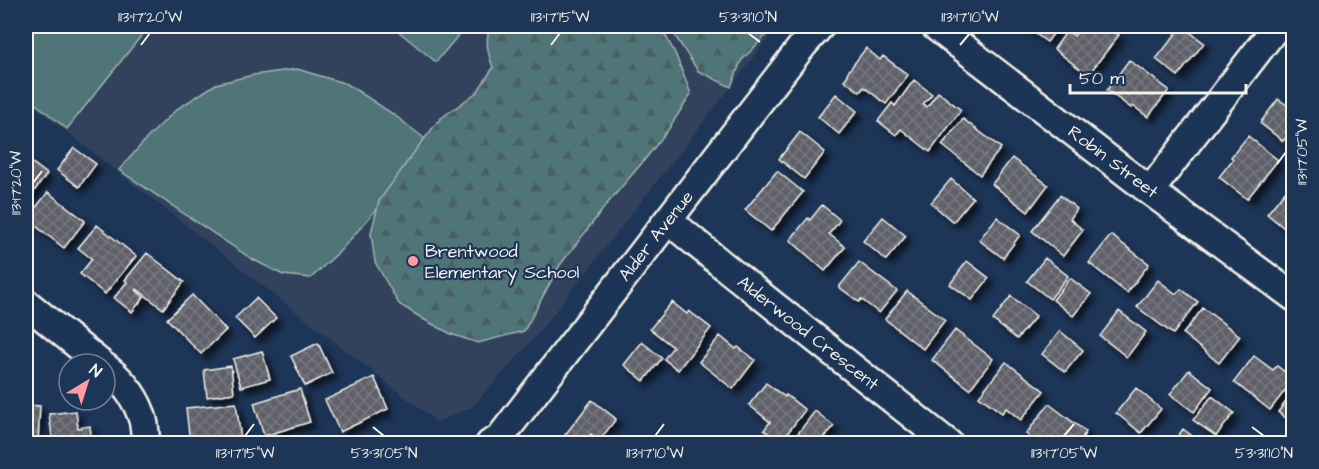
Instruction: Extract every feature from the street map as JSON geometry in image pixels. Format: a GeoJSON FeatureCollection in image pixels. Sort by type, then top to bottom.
{"type":"FeatureCollection","features":[{"type":"Feature","properties":{"kind":"street","name":"Alder Avenue"},"geometry":{"type":"LineString","coordinates":[[490,444],[499,438],[820,26]]}},
{"type":"Feature","properties":{"kind":"street","name":"Robin Street"},"geometry":{"type":"LineString","coordinates":[[935,26],[1293,297]]}},
{"type":"Feature","properties":{"kind":"street"},"geometry":{"type":"LineString","coordinates":[[1150,191],[1277,26]]}},
{"type":"Feature","properties":{"kind":"street","name":"Alderwood Crescent"},"geometry":{"type":"LineString","coordinates":[[668,220],[949,444]]}},
{"type":"Feature","properties":{"kind":"street"},"geometry":{"type":"LineString","coordinates":[[26,303],[86,352]]}},
{"type":"Feature","properties":{"kind":"street"},"geometry":{"type":"LineString","coordinates":[[117,378],[134,400],[143,420],[146,444]]}},
{"type":"Feature","properties":{"kind":"shaded area","name":"Brentwood Elementary School"},"geometry":{"type":"Polygon","coordinates":[[[26,26],[777,26],[536,336],[472,407],[437,422],[26,100],[26,26]]]}},
{"type":"Feature","properties":{"kind":"green space"},"geometry":{"type":"Polygon","coordinates":[[[26,26],[149,26],[67,129],[26,96],[26,26]]]}},
{"type":"Feature","properties":{"kind":"green space"},"geometry":{"type":"Polygon","coordinates":[[[392,26],[466,26],[436,62],[392,26]]]}},
{"type":"Feature","properties":{"kind":"green space"},"geometry":{"type":"Polygon","coordinates":[[[491,26],[660,26],[675,53],[691,94],[668,130],[560,265],[524,331],[478,343],[451,334],[399,304],[375,262],[371,233],[379,201],[418,147],[440,119],[477,92],[493,68],[487,41],[491,26]]]}},
{"type":"Feature","properties":{"kind":"green space"},"geometry":{"type":"Polygon","coordinates":[[[671,26],[775,26],[741,61],[731,87],[698,71],[671,26]]]}},
{"type":"Feature","properties":{"kind":"green space"},"geometry":{"type":"Polygon","coordinates":[[[297,69],[347,84],[393,114],[433,145],[341,250],[311,278],[283,275],[252,259],[119,170],[177,109],[216,84],[253,75],[297,69]]]}},
{"type":"Feature","properties":{"kind":"building"},"geometry":{"type":"Polygon","coordinates":[[[1025,26],[1059,26],[1047,42],[1025,26]]]}},
{"type":"Feature","properties":{"kind":"building"},"geometry":{"type":"Polygon","coordinates":[[[1082,26],[1107,26],[1119,35],[1088,75],[1054,49],[1067,31],[1074,36],[1082,26]]]}},
{"type":"Feature","properties":{"kind":"building"},"geometry":{"type":"Polygon","coordinates":[[[1182,26],[1204,43],[1178,76],[1156,59],[1182,26]]]}},
{"type":"Feature","properties":{"kind":"building"},"geometry":{"type":"Polygon","coordinates":[[[866,48],[880,60],[883,56],[908,75],[886,104],[864,87],[860,92],[844,80],[866,48]]]}},
{"type":"Feature","properties":{"kind":"building"},"geometry":{"type":"Polygon","coordinates":[[[1129,60],[1169,90],[1148,117],[1133,106],[1131,108],[1107,90],[1129,60]]]}},
{"type":"Feature","properties":{"kind":"building"},"geometry":{"type":"Polygon","coordinates":[[[914,80],[932,94],[923,104],[927,107],[938,92],[961,110],[930,152],[901,129],[896,135],[878,121],[892,103],[895,106],[914,80]]]}},
{"type":"Feature","properties":{"kind":"building"},"geometry":{"type":"Polygon","coordinates":[[[836,94],[857,111],[839,134],[818,117],[836,94]]]}},
{"type":"Feature","properties":{"kind":"building"},"geometry":{"type":"Polygon","coordinates":[[[1278,99],[1294,110],[1294,128],[1283,141],[1260,123],[1278,99]]]}},
{"type":"Feature","properties":{"kind":"building"},"geometry":{"type":"Polygon","coordinates":[[[963,119],[1001,148],[980,175],[942,145],[963,119]]]}},
{"type":"Feature","properties":{"kind":"building"},"geometry":{"type":"Polygon","coordinates":[[[800,132],[825,152],[804,179],[779,159],[800,132]]]}},
{"type":"Feature","properties":{"kind":"building"},"geometry":{"type":"Polygon","coordinates":[[[1248,136],[1278,160],[1247,199],[1219,177],[1248,136]]]}},
{"type":"Feature","properties":{"kind":"building"},"geometry":{"type":"Polygon","coordinates":[[[74,148],[96,164],[79,187],[57,170],[74,148]]]}},
{"type":"Feature","properties":{"kind":"building"},"geometry":{"type":"Polygon","coordinates":[[[26,158],[47,174],[26,202],[26,158]]]}},
{"type":"Feature","properties":{"kind":"building"},"geometry":{"type":"Polygon","coordinates":[[[1012,158],[1048,185],[1028,212],[992,184],[1012,158]]]}},
{"type":"Feature","properties":{"kind":"building"},"geometry":{"type":"Polygon","coordinates":[[[777,171],[803,192],[771,231],[745,210],[777,171]]]}},
{"type":"Feature","properties":{"kind":"building"},"geometry":{"type":"Polygon","coordinates":[[[951,179],[973,198],[953,222],[931,203],[951,179]]]}},
{"type":"Feature","properties":{"kind":"building"},"geometry":{"type":"Polygon","coordinates":[[[1287,189],[1294,193],[1294,236],[1267,214],[1287,189]]]}},
{"type":"Feature","properties":{"kind":"building"},"geometry":{"type":"Polygon","coordinates":[[[48,192],[85,221],[64,248],[27,219],[48,192]]]}},
{"type":"Feature","properties":{"kind":"building"},"geometry":{"type":"Polygon","coordinates":[[[1060,195],[1077,209],[1070,219],[1083,230],[1063,256],[1032,231],[1060,195]]]}},
{"type":"Feature","properties":{"kind":"building"},"geometry":{"type":"Polygon","coordinates":[[[822,205],[840,220],[829,234],[845,247],[825,271],[790,240],[822,205]]]}},
{"type":"Feature","properties":{"kind":"building"},"geometry":{"type":"Polygon","coordinates":[[[883,217],[906,236],[886,260],[863,241],[883,217]]]}},
{"type":"Feature","properties":{"kind":"building"},"geometry":{"type":"Polygon","coordinates":[[[997,217],[1020,235],[1003,258],[979,240],[997,217]]]}},
{"type":"Feature","properties":{"kind":"building"},"geometry":{"type":"Polygon","coordinates":[[[97,225],[136,256],[105,294],[80,274],[92,259],[78,248],[97,225]]]}},
{"type":"Feature","properties":{"kind":"building"},"geometry":{"type":"Polygon","coordinates":[[[1111,235],[1149,264],[1127,293],[1089,263],[1111,235]]]}},
{"type":"Feature","properties":{"kind":"building"},"geometry":{"type":"Polygon","coordinates":[[[147,253],[184,282],[163,309],[137,289],[144,297],[132,312],[114,298],[147,253]]]}},
{"type":"Feature","properties":{"kind":"building"},"geometry":{"type":"Polygon","coordinates":[[[1045,258],[1068,276],[1050,299],[1027,281],[1045,258]]]}},
{"type":"Feature","properties":{"kind":"building"},"geometry":{"type":"Polygon","coordinates":[[[967,261],[989,278],[972,300],[950,284],[967,261]]]}},
{"type":"Feature","properties":{"kind":"building"},"geometry":{"type":"Polygon","coordinates":[[[859,262],[897,291],[879,313],[861,299],[859,302],[839,287],[859,262]]]}},
{"type":"Feature","properties":{"kind":"building"},"geometry":{"type":"Polygon","coordinates":[[[1070,278],[1091,294],[1073,316],[1053,300],[1070,278]]]}},
{"type":"Feature","properties":{"kind":"building"},"geometry":{"type":"Polygon","coordinates":[[[1158,280],[1176,294],[1181,289],[1198,302],[1173,334],[1137,307],[1158,280]]]}},
{"type":"Feature","properties":{"kind":"building"},"geometry":{"type":"Polygon","coordinates":[[[907,291],[945,320],[923,349],[885,319],[907,291]]]}},
{"type":"Feature","properties":{"kind":"building"},"geometry":{"type":"Polygon","coordinates":[[[192,295],[226,330],[201,354],[167,319],[192,295]]]}},
{"type":"Feature","properties":{"kind":"building"},"geometry":{"type":"Polygon","coordinates":[[[1011,296],[1036,316],[1017,339],[993,320],[1011,296]]]}},
{"type":"Feature","properties":{"kind":"building"},"geometry":{"type":"Polygon","coordinates":[[[256,298],[276,318],[255,338],[235,318],[256,298]]]}},
{"type":"Feature","properties":{"kind":"building"},"geometry":{"type":"Polygon","coordinates":[[[672,302],[687,314],[689,311],[711,328],[678,370],[664,359],[673,347],[650,329],[672,302]]]}},
{"type":"Feature","properties":{"kind":"building"},"geometry":{"type":"Polygon","coordinates":[[[1203,308],[1240,336],[1219,363],[1183,334],[1203,308]]]}},
{"type":"Feature","properties":{"kind":"building"},"geometry":{"type":"Polygon","coordinates":[[[1119,311],[1146,332],[1127,357],[1100,336],[1119,311]]]}},
{"type":"Feature","properties":{"kind":"building"},"geometry":{"type":"Polygon","coordinates":[[[955,330],[993,359],[970,389],[932,360],[955,330]]]}},
{"type":"Feature","properties":{"kind":"building"},"geometry":{"type":"Polygon","coordinates":[[[1060,331],[1083,350],[1065,372],[1042,354],[1060,331]]]}},
{"type":"Feature","properties":{"kind":"building"},"geometry":{"type":"Polygon","coordinates":[[[720,336],[755,360],[733,389],[699,362],[720,336]]]}},
{"type":"Feature","properties":{"kind":"building"},"geometry":{"type":"Polygon","coordinates":[[[642,342],[662,358],[644,381],[624,365],[642,342]]]}},
{"type":"Feature","properties":{"kind":"building"},"geometry":{"type":"Polygon","coordinates":[[[318,343],[332,373],[305,386],[291,356],[318,343]]]}},
{"type":"Feature","properties":{"kind":"building"},"geometry":{"type":"Polygon","coordinates":[[[262,351],[270,379],[241,387],[233,359],[262,351]]]}},
{"type":"Feature","properties":{"kind":"building"},"geometry":{"type":"Polygon","coordinates":[[[1254,356],[1273,370],[1277,366],[1294,379],[1270,410],[1234,382],[1254,356]]]}},
{"type":"Feature","properties":{"kind":"building"},"geometry":{"type":"Polygon","coordinates":[[[1006,362],[1044,391],[1021,420],[1006,408],[1002,413],[979,396],[1006,362]]]}},
{"type":"Feature","properties":{"kind":"building"},"geometry":{"type":"Polygon","coordinates":[[[231,366],[234,393],[207,397],[204,370],[231,366]]]}},
{"type":"Feature","properties":{"kind":"building"},"geometry":{"type":"Polygon","coordinates":[[[1189,370],[1212,388],[1194,412],[1170,394],[1189,370]]]}},
{"type":"Feature","properties":{"kind":"building"},"geometry":{"type":"Polygon","coordinates":[[[374,377],[388,409],[340,432],[325,400],[374,377]]]}},
{"type":"Feature","properties":{"kind":"building"},"geometry":{"type":"Polygon","coordinates":[[[766,383],[805,410],[780,443],[764,430],[770,422],[749,405],[766,383]]]}},
{"type":"Feature","properties":{"kind":"building"},"geometry":{"type":"Polygon","coordinates":[[[1136,388],[1161,409],[1141,433],[1116,413],[1136,388]]]}},
{"type":"Feature","properties":{"kind":"building"},"geometry":{"type":"Polygon","coordinates":[[[300,389],[310,422],[264,436],[254,403],[300,389]]]}},
{"type":"Feature","properties":{"kind":"building"},"geometry":{"type":"Polygon","coordinates":[[[1294,391],[1294,424],[1278,412],[1294,391]]]}},
{"type":"Feature","properties":{"kind":"building"},"geometry":{"type":"Polygon","coordinates":[[[1212,396],[1234,413],[1216,436],[1193,420],[1212,396]]]}},
{"type":"Feature","properties":{"kind":"building"},"geometry":{"type":"Polygon","coordinates":[[[592,400],[616,419],[599,441],[591,434],[584,444],[558,444],[592,400]]]}},
{"type":"Feature","properties":{"kind":"building"},"geometry":{"type":"Polygon","coordinates":[[[236,403],[241,439],[190,443],[186,408],[236,403]]]}},
{"type":"Feature","properties":{"kind":"building"},"geometry":{"type":"Polygon","coordinates":[[[1049,404],[1086,432],[1078,444],[1038,444],[1026,434],[1049,404]]]}},
{"type":"Feature","properties":{"kind":"building"},"geometry":{"type":"Polygon","coordinates":[[[26,405],[40,406],[36,444],[26,444],[26,405]]]}},
{"type":"Feature","properties":{"kind":"building"},"geometry":{"type":"Polygon","coordinates":[[[815,411],[834,426],[824,438],[832,444],[790,444],[815,411]]]}},
{"type":"Feature","properties":{"kind":"building"},"geometry":{"type":"Polygon","coordinates":[[[76,412],[78,428],[90,426],[92,444],[53,444],[49,414],[76,412]]]}},
{"type":"Feature","properties":{"kind":"building"},"geometry":{"type":"Polygon","coordinates":[[[1183,429],[1203,444],[1172,444],[1183,429]]]}},
{"type":"Feature","properties":{"kind":"place","name":"Brentwood Elementary School"},"geometry":{"type":"Point","coordinates":[413,261]}}]}
